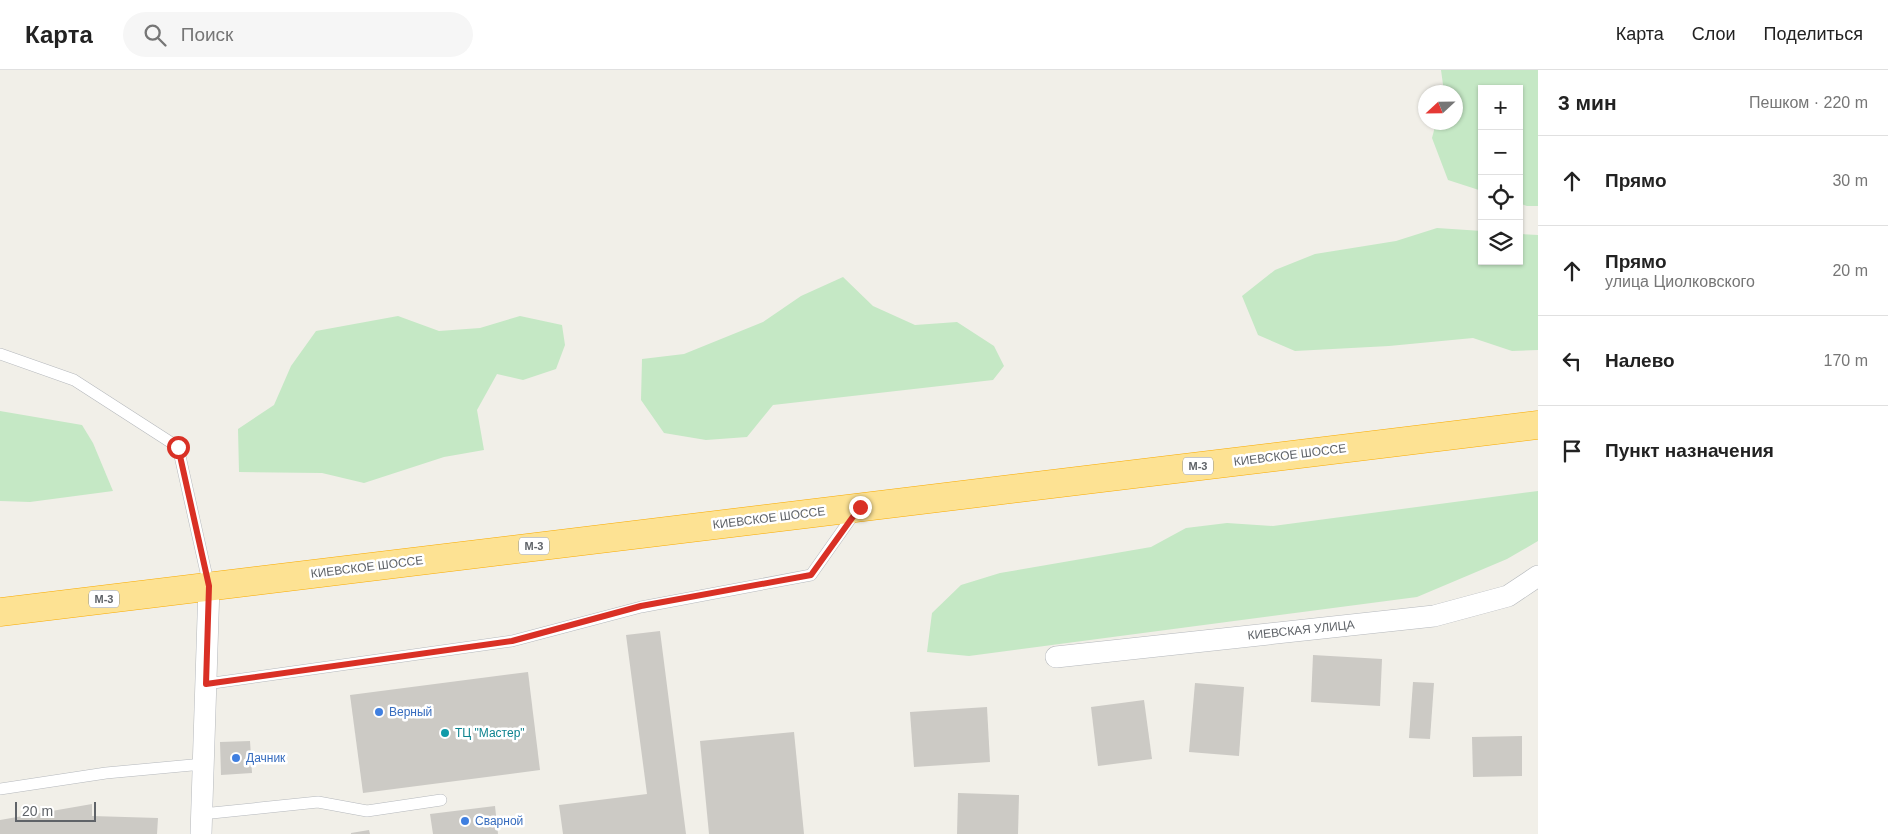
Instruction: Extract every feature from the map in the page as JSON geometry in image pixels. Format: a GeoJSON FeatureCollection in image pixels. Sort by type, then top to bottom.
{"type":"FeatureCollection","features":[{"type":"Feature","properties":{"kind":"highway","name":"КИЕВСКОЕ ШОССЕ"},"geometry":{"type":"LineString","coordinates":[[0,612],[1538,424]]}},
{"type":"Feature","properties":{"kind":"street","name":"КИЕВСКАЯ УЛИЦА"},"geometry":{"type":"LineString","coordinates":[[1056,657],[1434,616],[1508,596],[1538,576]]}},
{"type":"Feature","properties":{"kind":"street"},"geometry":{"type":"LineString","coordinates":[[201,824],[209,586]]}},
{"type":"Feature","properties":{"kind":"lane"},"geometry":{"type":"LineString","coordinates":[[0,354],[74,380],[178,447],[209,586]]}},
{"type":"Feature","properties":{"kind":"lane"},"geometry":{"type":"LineString","coordinates":[[206,684],[512,641],[641,606],[811,575],[860,507]]}},
{"type":"Feature","properties":{"kind":"lane"},"geometry":{"type":"LineString","coordinates":[[0,789],[106,774],[203,764]]}},
{"type":"Feature","properties":{"kind":"lane"},"geometry":{"type":"LineString","coordinates":[[201,824],[318,802],[367,810],[442,800]]}},
{"type":"Feature","properties":{"kind":"green space"},"geometry":{"type":"Polygon","coordinates":[[[1441,70],[1538,70],[1538,206],[1523,204],[1523,85],[1478,85],[1478,190],[1448,180],[1432,138],[1434,130],[1463,130],[1463,85],[1443,85],[1441,70]]]}},
{"type":"Feature","properties":{"kind":"green space"},"geometry":{"type":"Polygon","coordinates":[[[1437,228],[1478,231],[1478,265],[1523,265],[1523,234],[1538,235],[1538,350],[1512,351],[1473,338],[1389,346],[1295,351],[1258,335],[1242,296],[1275,270],[1315,254],[1396,241],[1437,228]]]}},
{"type":"Feature","properties":{"kind":"green space"},"geometry":{"type":"Polygon","coordinates":[[[843,277],[873,306],[915,325],[957,322],[994,346],[1004,366],[993,380],[773,405],[747,437],[706,440],[664,433],[641,400],[642,359],[684,354],[763,322],[801,296],[843,277]]]}},
{"type":"Feature","properties":{"kind":"green space"},"geometry":{"type":"Polygon","coordinates":[[[398,316],[439,331],[480,328],[520,316],[562,325],[565,345],[556,369],[523,380],[497,374],[477,410],[484,450],[444,457],[364,483],[322,473],[239,472],[238,429],[274,405],[291,366],[316,331],[398,316]]]}},
{"type":"Feature","properties":{"kind":"green space"},"geometry":{"type":"Polygon","coordinates":[[[0,411],[82,425],[93,443],[113,491],[30,502],[0,501],[0,411]]]}},
{"type":"Feature","properties":{"kind":"green space"},"geometry":{"type":"Polygon","coordinates":[[[1538,491],[1538,541],[1507,559],[1417,597],[969,656],[927,652],[932,613],[961,585],[1000,573],[1151,547],[1186,528],[1227,523],[1273,526],[1538,491]]]}},
{"type":"Feature","properties":{"kind":"building"},"geometry":{"type":"Polygon","coordinates":[[[660,631],[686,834],[563,834],[559,805],[647,794],[626,635],[660,631]]]}},
{"type":"Feature","properties":{"kind":"building"},"geometry":{"type":"Polygon","coordinates":[[[1313,655],[1382,659],[1380,706],[1311,702],[1313,655]]]}},
{"type":"Feature","properties":{"kind":"building","name":"ТЦ \"Мастер\""},"geometry":{"type":"Polygon","coordinates":[[[528,672],[540,770],[363,793],[350,695],[528,672]]]}},
{"type":"Feature","properties":{"kind":"building"},"geometry":{"type":"Polygon","coordinates":[[[1413,682],[1434,683],[1430,739],[1409,738],[1413,682]]]}},
{"type":"Feature","properties":{"kind":"building"},"geometry":{"type":"Polygon","coordinates":[[[1195,683],[1244,687],[1239,756],[1189,752],[1195,683]]]}},
{"type":"Feature","properties":{"kind":"building"},"geometry":{"type":"Polygon","coordinates":[[[1144,700],[1152,759],[1098,766],[1091,707],[1144,700]]]}},
{"type":"Feature","properties":{"kind":"building"},"geometry":{"type":"Polygon","coordinates":[[[987,707],[990,762],[914,767],[910,712],[987,707]]]}},
{"type":"Feature","properties":{"kind":"building"},"geometry":{"type":"Polygon","coordinates":[[[794,732],[804,834],[709,834],[700,741],[794,732]]]}},
{"type":"Feature","properties":{"kind":"building"},"geometry":{"type":"Polygon","coordinates":[[[1522,736],[1522,776],[1473,777],[1472,737],[1522,736]]]}},
{"type":"Feature","properties":{"kind":"building","name":"Дачник"},"geometry":{"type":"Polygon","coordinates":[[[250,741],[252,773],[221,775],[220,742],[250,741]]]}},
{"type":"Feature","properties":{"kind":"building"},"geometry":{"type":"Polygon","coordinates":[[[958,793],[1019,795],[1018,834],[957,834],[958,793]]]}},
{"type":"Feature","properties":{"kind":"building"},"geometry":{"type":"Polygon","coordinates":[[[92,804],[92,816],[158,818],[157,834],[0,834],[0,820],[92,804]]]}},
{"type":"Feature","properties":{"kind":"building"},"geometry":{"type":"Polygon","coordinates":[[[495,806],[498,834],[433,834],[430,814],[495,806]]]}},
{"type":"Feature","properties":{"kind":"building"},"geometry":{"type":"Polygon","coordinates":[[[369,830],[370,834],[351,834],[351,833],[369,830]]]}},
{"type":"Feature","properties":{"kind":"place","name":"Верный"},"geometry":{"type":"Point","coordinates":[379,712]}},
{"type":"Feature","properties":{"kind":"place","name":"ТЦ \"Мастер\""},"geometry":{"type":"Point","coordinates":[445,733]}},
{"type":"Feature","properties":{"kind":"place","name":"Дачник"},"geometry":{"type":"Point","coordinates":[236,758]}},
{"type":"Feature","properties":{"kind":"place","name":"Сварной"},"geometry":{"type":"Point","coordinates":[465,821]}},
{"type":"Feature","properties":{"kind":"route"},"geometry":{"type":"LineString","coordinates":[[178,447],[209,586],[206,684],[512,641],[641,606],[811,575],[860,507]]}}]}
